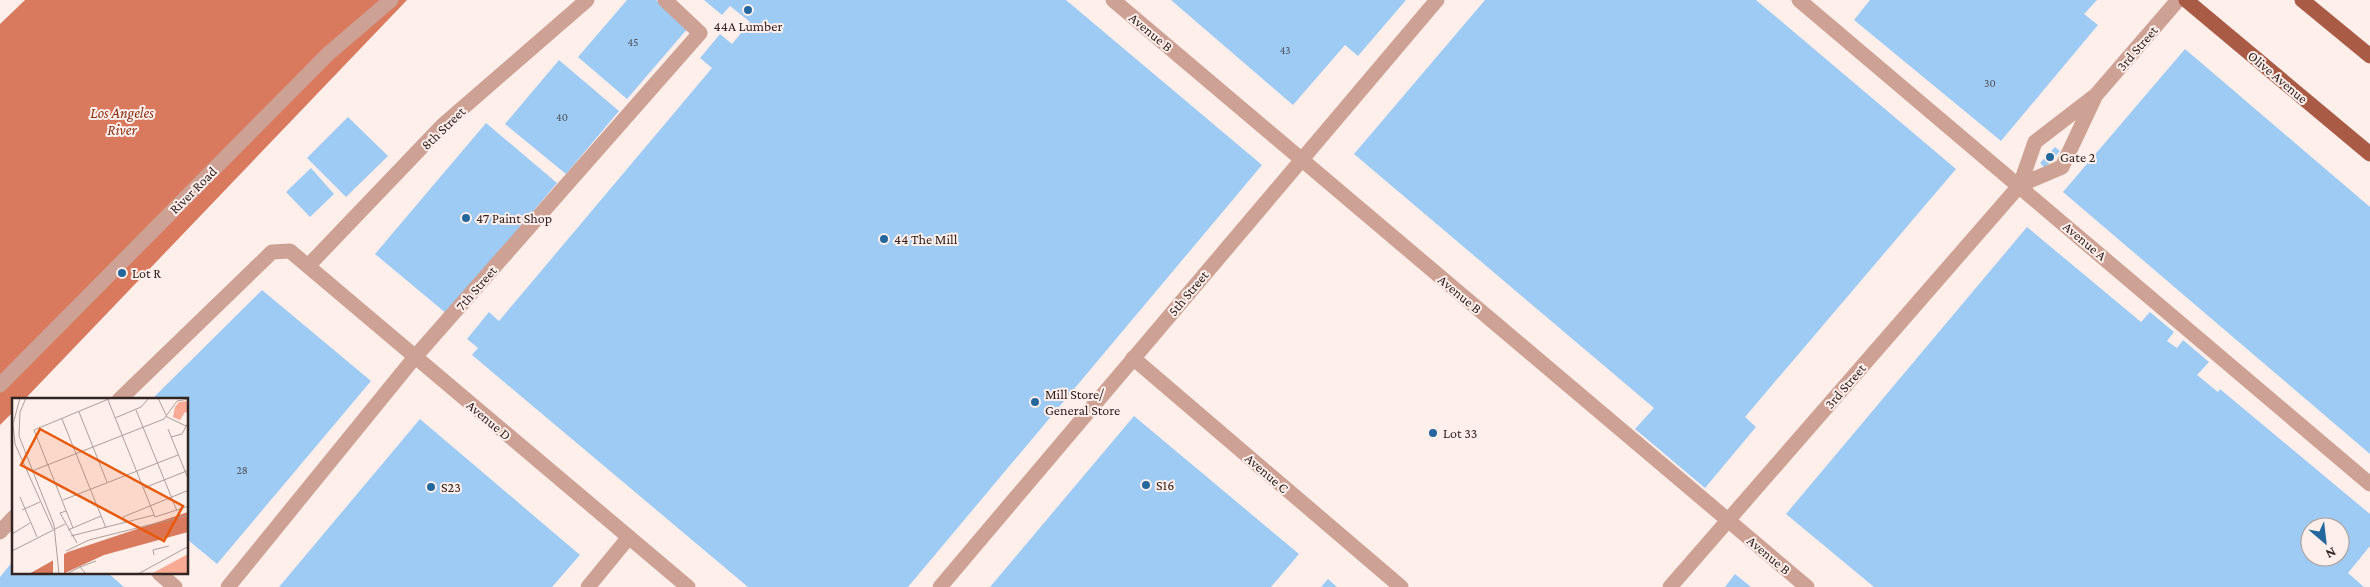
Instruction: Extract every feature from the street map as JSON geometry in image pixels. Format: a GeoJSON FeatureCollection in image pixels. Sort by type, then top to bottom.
{"type":"FeatureCollection","features":[{"type":"Feature","properties":{"kind":"main road","name":"Olive Avenue"},"geometry":{"type":"LineString","coordinates":[[2186,0],[2370,154]]}},
{"type":"Feature","properties":{"kind":"main road"},"geometry":{"type":"LineString","coordinates":[[2302,0],[2370,56]]}},
{"type":"Feature","properties":{"kind":"lane","name":"River Road"},"geometry":{"type":"LineString","coordinates":[[0,385],[328,54],[391,0]]}},
{"type":"Feature","properties":{"kind":"lane","name":"8th Street"},"geometry":{"type":"LineString","coordinates":[[308,266],[444,125],[587,0]]}},
{"type":"Feature","properties":{"kind":"lane","name":"7th Street"},"geometry":{"type":"LineString","coordinates":[[228,587],[415,357],[700,32],[665,0]]}},
{"type":"Feature","properties":{"kind":"lane","name":"Avenue B"},"geometry":{"type":"LineString","coordinates":[[1113,0],[1807,587]]}},
{"type":"Feature","properties":{"kind":"lane","name":"5th Street"},"geometry":{"type":"LineString","coordinates":[[940,587],[1436,0]]}},
{"type":"Feature","properties":{"kind":"lane","name":"Avenue A"},"geometry":{"type":"LineString","coordinates":[[1799,0],[2020,185],[2370,484]]}},
{"type":"Feature","properties":{"kind":"lane","name":"3rd Street"},"geometry":{"type":"LineString","coordinates":[[1670,587],[2020,185],[2035,142],[2096,95],[2178,0]]}},
{"type":"Feature","properties":{"kind":"lane","name":"3rd Street"},"geometry":{"type":"LineString","coordinates":[[2020,185],[2062,167],[2096,95]]}},
{"type":"Feature","properties":{"kind":"lane","name":"Avenue D"},"geometry":{"type":"LineString","coordinates":[[121,398],[272,252],[290,251],[688,587]]}},
{"type":"Feature","properties":{"kind":"lane","name":"Avenue C"},"geometry":{"type":"LineString","coordinates":[[1133,358],[1401,587]]}},
{"type":"Feature","properties":{"kind":"lane"},"geometry":{"type":"LineString","coordinates":[[0,532],[12,519]]}},
{"type":"Feature","properties":{"kind":"lane"},"geometry":{"type":"LineString","coordinates":[[588,587],[629,537]]}},
{"type":"Feature","properties":{"kind":"lane"},"geometry":{"type":"LineString","coordinates":[[160,574],[175,587]]}},
{"type":"Feature","properties":{"kind":"water","name":"Los Angeles River"},"geometry":{"type":"Polygon","coordinates":[[[25,0],[407,0],[26,398],[12,398],[12,413],[0,425],[0,24],[25,0]]]}},
{"type":"Feature","properties":{"kind":"building"},"geometry":{"type":"Polygon","coordinates":[[[627,0],[656,0],[688,28],[627,99],[578,57],[627,0]]]}},
{"type":"Feature","properties":{"kind":"building","name":"44 The Mill"},"geometry":{"type":"Polygon","coordinates":[[[704,0],[1066,0],[1262,165],[908,587],[748,587],[472,355],[478,348],[467,339],[489,312],[499,321],[712,68],[700,58],[720,34],[732,44],[750,22],[730,6],[722,15],[704,0]]]}},
{"type":"Feature","properties":{"kind":"building"},"geometry":{"type":"Polygon","coordinates":[[[1171,0],[1406,0],[1358,56],[1345,45],[1293,105],[1171,0]]]}},
{"type":"Feature","properties":{"kind":"building"},"geometry":{"type":"Polygon","coordinates":[[[1485,0],[1756,0],[1956,169],[1745,417],[1756,427],[1705,488],[1635,429],[1654,408],[1354,154],[1485,0]]]}},
{"type":"Feature","properties":{"kind":"building"},"geometry":{"type":"Polygon","coordinates":[[[1870,0],[2097,0],[2084,14],[2098,25],[2001,141],[1854,20],[1870,0]]]}},
{"type":"Feature","properties":{"kind":"building"},"geometry":{"type":"Polygon","coordinates":[[[2185,49],[2370,207],[2370,454],[2063,192],[2185,49]]]}},
{"type":"Feature","properties":{"kind":"building"},"geometry":{"type":"Polygon","coordinates":[[[559,60],[619,111],[566,174],[505,124],[559,60]]]}},
{"type":"Feature","properties":{"kind":"building"},"geometry":{"type":"Polygon","coordinates":[[[348,117],[388,156],[346,197],[307,158],[348,117]]]}},
{"type":"Feature","properties":{"kind":"building","name":"47 Paint Shop"},"geometry":{"type":"Polygon","coordinates":[[[486,123],[557,183],[447,314],[375,254],[486,123]]]}},
{"type":"Feature","properties":{"kind":"building","name":"Gate 2"},"geometry":{"type":"Polygon","coordinates":[[[2055,147],[2060,151],[2045,168],[2040,163],[2055,147]]]}},
{"type":"Feature","properties":{"kind":"building"},"geometry":{"type":"Polygon","coordinates":[[[311,168],[334,194],[310,217],[286,192],[311,168]]]}},
{"type":"Feature","properties":{"kind":"building"},"geometry":{"type":"Polygon","coordinates":[[[2027,227],[2141,322],[2150,312],[2174,332],[2167,341],[2177,348],[2183,340],[2209,362],[2197,375],[2218,392],[2220,389],[2370,514],[2370,546],[2348,573],[2364,587],[1874,587],[1786,514],[2027,227]]]}},
{"type":"Feature","properties":{"kind":"building"},"geometry":{"type":"Polygon","coordinates":[[[262,290],[371,381],[217,564],[189,541],[189,398],[153,398],[262,290]]]}},
{"type":"Feature","properties":{"kind":"building","name":"S16"},"geometry":{"type":"Polygon","coordinates":[[[1134,416],[1299,554],[1271,587],[990,587],[1134,416]]]}},
{"type":"Feature","properties":{"kind":"building","name":"S23"},"geometry":{"type":"Polygon","coordinates":[[[420,419],[580,555],[552,587],[279,587],[420,419]]]}},
{"type":"Feature","properties":{"kind":"building"},"geometry":{"type":"Polygon","coordinates":[[[12,562],[12,574],[109,574],[124,587],[0,587],[0,577],[12,562]]]}},
{"type":"Feature","properties":{"kind":"building"},"geometry":{"type":"Polygon","coordinates":[[[1735,574],[1751,587],[1725,587],[1735,574]]]}},
{"type":"Feature","properties":{"kind":"building"},"geometry":{"type":"Polygon","coordinates":[[[1328,579],[1337,587],[1321,587],[1328,579]]]}},
{"type":"Feature","properties":{"kind":"place","name":"44A Lumber"},"geometry":{"type":"Point","coordinates":[748,10]}},
{"type":"Feature","properties":{"kind":"place","name":"Gate 2"},"geometry":{"type":"Point","coordinates":[2050,157]}},
{"type":"Feature","properties":{"kind":"place","name":"47 Paint Shop"},"geometry":{"type":"Point","coordinates":[466,218]}},
{"type":"Feature","properties":{"kind":"place","name":"44 The Mill"},"geometry":{"type":"Point","coordinates":[884,239]}},
{"type":"Feature","properties":{"kind":"place","name":"Lot R"},"geometry":{"type":"Point","coordinates":[122,273]}},
{"type":"Feature","properties":{"kind":"place","name":"Mill Store/ General Store"},"geometry":{"type":"Point","coordinates":[1035,402]}},
{"type":"Feature","properties":{"kind":"place","name":"Lot 33"},"geometry":{"type":"Point","coordinates":[1433,433]}},
{"type":"Feature","properties":{"kind":"place","name":"S16"},"geometry":{"type":"Point","coordinates":[1146,485]}},
{"type":"Feature","properties":{"kind":"place","name":"S23"},"geometry":{"type":"Point","coordinates":[431,487]}}]}
